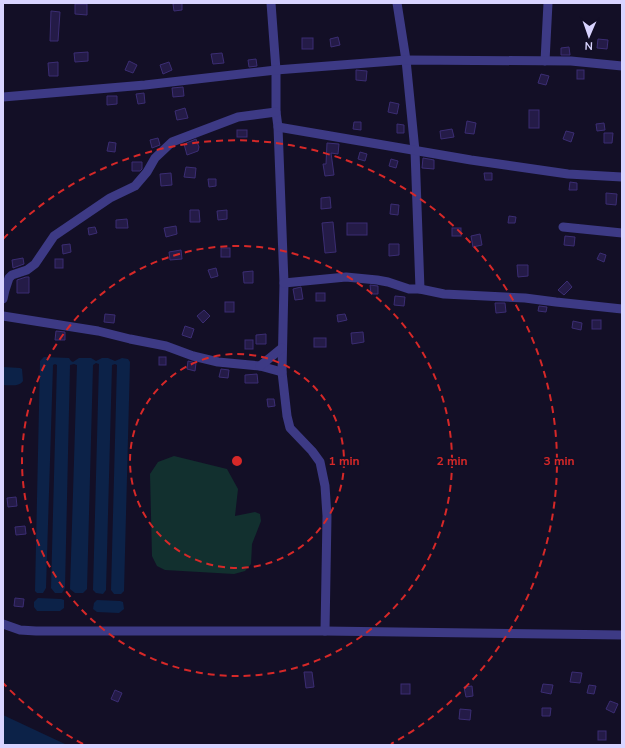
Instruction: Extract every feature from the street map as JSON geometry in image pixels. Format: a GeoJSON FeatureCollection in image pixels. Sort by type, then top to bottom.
{"type":"FeatureCollection","features":[{"type":"Feature","properties":{"kind":"street"},"geometry":{"type":"LineString","coordinates":[[271,3],[276,70],[276,112],[278,127],[284,283],[282,372],[286,416],[290,428],[312,450],[320,462],[325,486],[327,516],[325,632]]}},
{"type":"Feature","properties":{"kind":"street"},"geometry":{"type":"LineString","coordinates":[[397,3],[406,60],[415,151],[420,289]]}},
{"type":"Feature","properties":{"kind":"street"},"geometry":{"type":"LineString","coordinates":[[545,61],[548,3]]}},
{"type":"Feature","properties":{"kind":"street"},"geometry":{"type":"LineString","coordinates":[[3,97],[145,85],[276,70],[406,60],[571,61],[622,66]]}},
{"type":"Feature","properties":{"kind":"street"},"geometry":{"type":"LineString","coordinates":[[3,299],[9,278],[35,264],[54,236],[110,198],[135,186],[156,158],[172,142],[238,117],[259,113],[276,112]]}},
{"type":"Feature","properties":{"kind":"street"},"geometry":{"type":"LineString","coordinates":[[278,127],[415,151],[568,174],[622,177]]}},
{"type":"Feature","properties":{"kind":"street"},"geometry":{"type":"LineString","coordinates":[[563,227],[622,233]]}},
{"type":"Feature","properties":{"kind":"street"},"geometry":{"type":"LineString","coordinates":[[284,283],[346,277],[377,280],[409,289],[420,289],[444,294],[525,298],[622,309]]}},
{"type":"Feature","properties":{"kind":"street"},"geometry":{"type":"LineString","coordinates":[[3,316],[98,331],[130,340],[166,346],[193,356],[218,362],[260,366],[282,372]]}},
{"type":"Feature","properties":{"kind":"street"},"geometry":{"type":"LineString","coordinates":[[260,366],[282,348]]}},
{"type":"Feature","properties":{"kind":"street"},"geometry":{"type":"LineString","coordinates":[[3,624],[20,630],[36,631],[622,635]]}},
{"type":"Feature","properties":{"kind":"green space"},"geometry":{"type":"Polygon","coordinates":[[[174,456],[227,469],[238,489],[235,516],[255,512],[260,514],[261,521],[252,544],[251,564],[245,571],[234,574],[165,570],[157,566],[152,556],[150,474],[158,462],[174,456]]]}},
{"type":"Feature","properties":{"kind":"water"},"geometry":{"type":"Polygon","coordinates":[[[44,357],[69,358],[73,362],[79,358],[91,358],[96,361],[102,358],[108,358],[115,361],[122,358],[128,359],[130,362],[124,591],[121,594],[114,594],[111,590],[117,365],[115,364],[112,365],[106,590],[103,594],[96,593],[93,590],[99,364],[96,363],[93,365],[87,589],[83,593],[75,593],[70,589],[77,365],[74,364],[70,365],[65,588],[62,593],[55,593],[51,588],[57,365],[55,364],[53,365],[46,588],[43,593],[37,593],[35,591],[40,361],[44,357]]]}},
{"type":"Feature","properties":{"kind":"water"},"geometry":{"type":"Polygon","coordinates":[[[3,367],[22,369],[23,381],[17,385],[3,385],[3,367]]]}},
{"type":"Feature","properties":{"kind":"water"},"geometry":{"type":"Polygon","coordinates":[[[38,598],[64,600],[64,608],[60,611],[37,611],[34,607],[34,602],[38,598]]]}},
{"type":"Feature","properties":{"kind":"water"},"geometry":{"type":"Polygon","coordinates":[[[97,600],[123,602],[124,609],[119,613],[97,612],[93,609],[94,603],[97,600]]]}},
{"type":"Feature","properties":{"kind":"water"},"geometry":{"type":"Polygon","coordinates":[[[3,715],[67,745],[3,745],[3,715]]]}},
{"type":"Feature","properties":{"kind":"building"},"geometry":{"type":"Polygon","coordinates":[[[182,3],[182,10],[174,11],[173,4],[182,3]]]}},
{"type":"Feature","properties":{"kind":"building"},"geometry":{"type":"Polygon","coordinates":[[[75,4],[87,4],[87,15],[75,14],[75,4]]]}},
{"type":"Feature","properties":{"kind":"building"},"geometry":{"type":"Polygon","coordinates":[[[51,11],[60,12],[58,41],[50,41],[51,11]]]}},
{"type":"Feature","properties":{"kind":"building"},"geometry":{"type":"Polygon","coordinates":[[[338,37],[340,45],[331,47],[330,39],[338,37]]]}},
{"type":"Feature","properties":{"kind":"building"},"geometry":{"type":"Polygon","coordinates":[[[302,38],[313,38],[313,49],[302,49],[302,38]]]}},
{"type":"Feature","properties":{"kind":"building"},"geometry":{"type":"Polygon","coordinates":[[[598,39],[608,40],[607,49],[597,48],[598,39]]]}},
{"type":"Feature","properties":{"kind":"building"},"geometry":{"type":"Polygon","coordinates":[[[569,47],[570,55],[561,55],[561,48],[569,47]]]}},
{"type":"Feature","properties":{"kind":"building"},"geometry":{"type":"Polygon","coordinates":[[[88,52],[88,61],[75,62],[74,53],[88,52]]]}},
{"type":"Feature","properties":{"kind":"building"},"geometry":{"type":"Polygon","coordinates":[[[222,53],[224,63],[213,64],[211,54],[222,53]]]}},
{"type":"Feature","properties":{"kind":"building"},"geometry":{"type":"Polygon","coordinates":[[[256,59],[257,66],[249,67],[248,60],[256,59]]]}},
{"type":"Feature","properties":{"kind":"building"},"geometry":{"type":"Polygon","coordinates":[[[129,61],[137,65],[133,73],[125,70],[129,61]]]}},
{"type":"Feature","properties":{"kind":"building"},"geometry":{"type":"Polygon","coordinates":[[[58,62],[58,76],[49,76],[48,63],[58,62]]]}},
{"type":"Feature","properties":{"kind":"building"},"geometry":{"type":"Polygon","coordinates":[[[169,62],[172,70],[163,74],[160,65],[169,62]]]}},
{"type":"Feature","properties":{"kind":"building"},"geometry":{"type":"Polygon","coordinates":[[[356,70],[367,71],[366,81],[356,80],[356,70]]]}},
{"type":"Feature","properties":{"kind":"building"},"geometry":{"type":"Polygon","coordinates":[[[577,70],[584,70],[584,79],[577,79],[577,70]]]}},
{"type":"Feature","properties":{"kind":"building"},"geometry":{"type":"Polygon","coordinates":[[[541,74],[549,76],[546,85],[538,83],[541,74]]]}},
{"type":"Feature","properties":{"kind":"building"},"geometry":{"type":"Polygon","coordinates":[[[183,87],[184,96],[173,97],[172,88],[183,87]]]}},
{"type":"Feature","properties":{"kind":"building"},"geometry":{"type":"Polygon","coordinates":[[[144,93],[145,103],[138,104],[136,94],[144,93]]]}},
{"type":"Feature","properties":{"kind":"building"},"geometry":{"type":"Polygon","coordinates":[[[107,96],[117,96],[117,104],[107,105],[107,96]]]}},
{"type":"Feature","properties":{"kind":"building"},"geometry":{"type":"Polygon","coordinates":[[[390,102],[399,104],[397,114],[388,112],[390,102]]]}},
{"type":"Feature","properties":{"kind":"building"},"geometry":{"type":"Polygon","coordinates":[[[185,108],[188,118],[177,120],[175,111],[185,108]]]}},
{"type":"Feature","properties":{"kind":"building"},"geometry":{"type":"Polygon","coordinates":[[[529,110],[539,110],[539,128],[529,128],[529,110]]]}},
{"type":"Feature","properties":{"kind":"building"},"geometry":{"type":"Polygon","coordinates":[[[467,121],[476,123],[474,134],[465,133],[467,121]]]}},
{"type":"Feature","properties":{"kind":"building"},"geometry":{"type":"Polygon","coordinates":[[[354,122],[361,122],[361,130],[353,129],[354,122]]]}},
{"type":"Feature","properties":{"kind":"building"},"geometry":{"type":"Polygon","coordinates":[[[604,123],[605,130],[597,131],[596,124],[604,123]]]}},
{"type":"Feature","properties":{"kind":"building"},"geometry":{"type":"Polygon","coordinates":[[[397,124],[404,125],[404,133],[397,133],[397,124]]]}},
{"type":"Feature","properties":{"kind":"building"},"geometry":{"type":"Polygon","coordinates":[[[452,129],[454,137],[441,139],[440,131],[452,129]]]}},
{"type":"Feature","properties":{"kind":"building"},"geometry":{"type":"Polygon","coordinates":[[[237,130],[247,130],[247,137],[237,137],[237,130]]]}},
{"type":"Feature","properties":{"kind":"building"},"geometry":{"type":"Polygon","coordinates":[[[566,131],[574,133],[571,142],[563,139],[566,131]]]}},
{"type":"Feature","properties":{"kind":"building"},"geometry":{"type":"Polygon","coordinates":[[[604,133],[613,133],[612,143],[604,143],[604,133]]]}},
{"type":"Feature","properties":{"kind":"building"},"geometry":{"type":"Polygon","coordinates":[[[158,138],[160,145],[152,148],[150,140],[158,138]]]}},
{"type":"Feature","properties":{"kind":"building"},"geometry":{"type":"Polygon","coordinates":[[[196,139],[199,147],[198,151],[187,155],[184,144],[196,139]]]}},
{"type":"Feature","properties":{"kind":"building"},"geometry":{"type":"Polygon","coordinates":[[[109,142],[116,143],[115,152],[107,151],[109,142]]]}},
{"type":"Feature","properties":{"kind":"building"},"geometry":{"type":"Polygon","coordinates":[[[327,143],[339,144],[338,154],[331,153],[334,175],[325,176],[323,164],[326,164],[327,143]]]}},
{"type":"Feature","properties":{"kind":"building"},"geometry":{"type":"Polygon","coordinates":[[[360,152],[367,154],[365,161],[358,159],[360,152]]]}},
{"type":"Feature","properties":{"kind":"building"},"geometry":{"type":"Polygon","coordinates":[[[423,158],[434,160],[434,169],[422,168],[423,158]]]}},
{"type":"Feature","properties":{"kind":"building"},"geometry":{"type":"Polygon","coordinates":[[[391,159],[398,161],[396,168],[389,166],[391,159]]]}},
{"type":"Feature","properties":{"kind":"building"},"geometry":{"type":"Polygon","coordinates":[[[132,162],[142,162],[142,169],[140,171],[132,171],[132,162]]]}},
{"type":"Feature","properties":{"kind":"building"},"geometry":{"type":"Polygon","coordinates":[[[186,167],[196,168],[195,178],[184,177],[186,167]]]}},
{"type":"Feature","properties":{"kind":"building"},"geometry":{"type":"Polygon","coordinates":[[[171,173],[172,185],[161,186],[160,174],[171,173]]]}},
{"type":"Feature","properties":{"kind":"building"},"geometry":{"type":"Polygon","coordinates":[[[484,173],[492,173],[492,180],[485,180],[484,173]]]}},
{"type":"Feature","properties":{"kind":"building"},"geometry":{"type":"Polygon","coordinates":[[[208,179],[216,179],[216,186],[209,187],[208,179]]]}},
{"type":"Feature","properties":{"kind":"building"},"geometry":{"type":"Polygon","coordinates":[[[570,182],[577,183],[577,190],[569,190],[570,182]]]}},
{"type":"Feature","properties":{"kind":"building"},"geometry":{"type":"Polygon","coordinates":[[[606,193],[617,194],[616,205],[606,204],[606,193]]]}},
{"type":"Feature","properties":{"kind":"building"},"geometry":{"type":"Polygon","coordinates":[[[330,197],[331,208],[321,209],[321,198],[330,197]]]}},
{"type":"Feature","properties":{"kind":"building"},"geometry":{"type":"Polygon","coordinates":[[[391,204],[399,205],[398,215],[390,214],[391,204]]]}},
{"type":"Feature","properties":{"kind":"building"},"geometry":{"type":"Polygon","coordinates":[[[190,210],[199,210],[200,222],[190,222],[190,210]]]}},
{"type":"Feature","properties":{"kind":"building"},"geometry":{"type":"Polygon","coordinates":[[[227,210],[227,219],[218,220],[217,211],[227,210]]]}},
{"type":"Feature","properties":{"kind":"building"},"geometry":{"type":"Polygon","coordinates":[[[509,216],[516,217],[515,223],[508,223],[509,216]]]}},
{"type":"Feature","properties":{"kind":"building"},"geometry":{"type":"Polygon","coordinates":[[[127,219],[128,228],[116,228],[116,220],[127,219]]]}},
{"type":"Feature","properties":{"kind":"building"},"geometry":{"type":"Polygon","coordinates":[[[333,222],[336,252],[325,253],[322,223],[333,222]]]}},
{"type":"Feature","properties":{"kind":"building"},"geometry":{"type":"Polygon","coordinates":[[[347,223],[367,223],[367,235],[347,235],[347,223]]]}},
{"type":"Feature","properties":{"kind":"building"},"geometry":{"type":"Polygon","coordinates":[[[176,226],[177,234],[166,237],[164,228],[176,226]]]}},
{"type":"Feature","properties":{"kind":"building"},"geometry":{"type":"Polygon","coordinates":[[[95,227],[97,233],[89,235],[88,228],[95,227]]]}},
{"type":"Feature","properties":{"kind":"building"},"geometry":{"type":"Polygon","coordinates":[[[452,228],[461,228],[461,236],[452,236],[452,228]]]}},
{"type":"Feature","properties":{"kind":"building"},"geometry":{"type":"Polygon","coordinates":[[[480,234],[482,245],[473,247],[471,236],[480,234]]]}},
{"type":"Feature","properties":{"kind":"building"},"geometry":{"type":"Polygon","coordinates":[[[565,236],[575,237],[574,246],[564,245],[565,236]]]}},
{"type":"Feature","properties":{"kind":"building"},"geometry":{"type":"Polygon","coordinates":[[[70,244],[71,252],[63,254],[62,245],[70,244]]]}},
{"type":"Feature","properties":{"kind":"building"},"geometry":{"type":"Polygon","coordinates":[[[389,244],[399,244],[399,255],[389,256],[389,244]]]}},
{"type":"Feature","properties":{"kind":"building"},"geometry":{"type":"Polygon","coordinates":[[[221,248],[230,248],[230,257],[221,257],[221,248]]]}},
{"type":"Feature","properties":{"kind":"building"},"geometry":{"type":"Polygon","coordinates":[[[181,250],[182,259],[170,260],[169,252],[181,250]]]}},
{"type":"Feature","properties":{"kind":"building"},"geometry":{"type":"Polygon","coordinates":[[[600,253],[606,255],[604,262],[597,259],[600,253]]]}},
{"type":"Feature","properties":{"kind":"building"},"geometry":{"type":"Polygon","coordinates":[[[23,258],[24,264],[13,268],[12,260],[23,258]]]}},
{"type":"Feature","properties":{"kind":"building"},"geometry":{"type":"Polygon","coordinates":[[[55,259],[63,259],[63,268],[55,268],[55,259]]]}},
{"type":"Feature","properties":{"kind":"building"},"geometry":{"type":"Polygon","coordinates":[[[517,265],[528,265],[528,276],[518,277],[517,265]]]}},
{"type":"Feature","properties":{"kind":"building"},"geometry":{"type":"Polygon","coordinates":[[[216,268],[218,276],[211,278],[208,270],[216,268]]]}},
{"type":"Feature","properties":{"kind":"building"},"geometry":{"type":"Polygon","coordinates":[[[253,271],[253,283],[244,283],[243,272],[253,271]]]}},
{"type":"Feature","properties":{"kind":"building"},"geometry":{"type":"Polygon","coordinates":[[[29,277],[29,293],[17,293],[17,280],[29,277]]]}},
{"type":"Feature","properties":{"kind":"building"},"geometry":{"type":"Polygon","coordinates":[[[567,281],[572,287],[564,295],[558,290],[567,281]]]}},
{"type":"Feature","properties":{"kind":"building"},"geometry":{"type":"Polygon","coordinates":[[[370,285],[378,286],[378,294],[371,294],[370,285]]]}},
{"type":"Feature","properties":{"kind":"building"},"geometry":{"type":"Polygon","coordinates":[[[301,287],[303,299],[295,300],[293,289],[301,287]]]}},
{"type":"Feature","properties":{"kind":"building"},"geometry":{"type":"Polygon","coordinates":[[[316,293],[325,293],[325,301],[316,301],[316,293]]]}},
{"type":"Feature","properties":{"kind":"building"},"geometry":{"type":"Polygon","coordinates":[[[395,296],[405,297],[404,306],[394,305],[395,296]]]}},
{"type":"Feature","properties":{"kind":"building"},"geometry":{"type":"Polygon","coordinates":[[[225,302],[234,302],[234,312],[225,312],[225,302]]]}},
{"type":"Feature","properties":{"kind":"building"},"geometry":{"type":"Polygon","coordinates":[[[495,303],[505,303],[506,312],[496,313],[495,303]]]}},
{"type":"Feature","properties":{"kind":"building"},"geometry":{"type":"Polygon","coordinates":[[[539,306],[547,307],[546,312],[538,311],[539,306]]]}},
{"type":"Feature","properties":{"kind":"building"},"geometry":{"type":"Polygon","coordinates":[[[204,310],[210,316],[203,323],[197,316],[204,310]]]}},
{"type":"Feature","properties":{"kind":"building"},"geometry":{"type":"Polygon","coordinates":[[[105,314],[115,315],[114,323],[104,322],[105,314]]]}},
{"type":"Feature","properties":{"kind":"building"},"geometry":{"type":"Polygon","coordinates":[[[345,314],[347,320],[338,322],[337,315],[345,314]]]}},
{"type":"Feature","properties":{"kind":"building"},"geometry":{"type":"Polygon","coordinates":[[[592,320],[601,320],[601,329],[592,329],[592,320]]]}},
{"type":"Feature","properties":{"kind":"building"},"geometry":{"type":"Polygon","coordinates":[[[573,321],[582,323],[581,330],[572,328],[573,321]]]}},
{"type":"Feature","properties":{"kind":"building"},"geometry":{"type":"Polygon","coordinates":[[[185,326],[194,329],[191,338],[182,335],[185,326]]]}},
{"type":"Feature","properties":{"kind":"building"},"geometry":{"type":"Polygon","coordinates":[[[56,331],[65,332],[65,340],[55,340],[56,331]]]}},
{"type":"Feature","properties":{"kind":"building"},"geometry":{"type":"Polygon","coordinates":[[[363,332],[364,342],[352,344],[351,333],[363,332]]]}},
{"type":"Feature","properties":{"kind":"building"},"geometry":{"type":"Polygon","coordinates":[[[266,334],[266,344],[256,344],[256,335],[266,334]]]}},
{"type":"Feature","properties":{"kind":"building"},"geometry":{"type":"Polygon","coordinates":[[[314,338],[326,338],[326,347],[314,347],[314,338]]]}},
{"type":"Feature","properties":{"kind":"building"},"geometry":{"type":"Polygon","coordinates":[[[245,340],[253,340],[253,349],[245,349],[245,340]]]}},
{"type":"Feature","properties":{"kind":"building"},"geometry":{"type":"Polygon","coordinates":[[[159,357],[166,357],[166,365],[159,365],[159,357]]]}},
{"type":"Feature","properties":{"kind":"building"},"geometry":{"type":"Polygon","coordinates":[[[188,361],[196,363],[195,371],[187,369],[188,361]]]}},
{"type":"Feature","properties":{"kind":"building"},"geometry":{"type":"Polygon","coordinates":[[[221,369],[229,370],[228,378],[219,377],[221,369]]]}},
{"type":"Feature","properties":{"kind":"building"},"geometry":{"type":"Polygon","coordinates":[[[257,374],[258,383],[245,383],[245,375],[257,374]]]}},
{"type":"Feature","properties":{"kind":"building"},"geometry":{"type":"Polygon","coordinates":[[[267,399],[274,399],[275,406],[268,407],[267,399]]]}},
{"type":"Feature","properties":{"kind":"building"},"geometry":{"type":"Polygon","coordinates":[[[16,497],[17,506],[8,507],[7,498],[16,497]]]}},
{"type":"Feature","properties":{"kind":"building"},"geometry":{"type":"Polygon","coordinates":[[[25,526],[26,534],[16,535],[15,527],[25,526]]]}},
{"type":"Feature","properties":{"kind":"building"},"geometry":{"type":"Polygon","coordinates":[[[15,598],[24,599],[23,607],[14,606],[15,598]]]}},
{"type":"Feature","properties":{"kind":"building"},"geometry":{"type":"Polygon","coordinates":[[[304,672],[312,672],[314,687],[306,688],[304,672]]]}},
{"type":"Feature","properties":{"kind":"building"},"geometry":{"type":"Polygon","coordinates":[[[572,672],[582,673],[580,683],[570,682],[572,672]]]}},
{"type":"Feature","properties":{"kind":"building"},"geometry":{"type":"Polygon","coordinates":[[[401,684],[410,684],[410,694],[401,694],[401,684]]]}},
{"type":"Feature","properties":{"kind":"building"},"geometry":{"type":"Polygon","coordinates":[[[543,684],[553,685],[551,694],[541,692],[543,684]]]}},
{"type":"Feature","properties":{"kind":"building"},"geometry":{"type":"Polygon","coordinates":[[[589,685],[596,686],[594,694],[587,693],[589,685]]]}},
{"type":"Feature","properties":{"kind":"building"},"geometry":{"type":"Polygon","coordinates":[[[472,686],[473,696],[466,697],[464,687],[472,686]]]}},
{"type":"Feature","properties":{"kind":"building"},"geometry":{"type":"Polygon","coordinates":[[[115,690],[122,693],[118,702],[111,699],[115,690]]]}},
{"type":"Feature","properties":{"kind":"building"},"geometry":{"type":"Polygon","coordinates":[[[610,701],[618,704],[614,713],[606,709],[610,701]]]}},
{"type":"Feature","properties":{"kind":"building"},"geometry":{"type":"Polygon","coordinates":[[[542,708],[551,708],[550,716],[542,716],[542,708]]]}},
{"type":"Feature","properties":{"kind":"building"},"geometry":{"type":"Polygon","coordinates":[[[460,709],[471,710],[470,720],[459,719],[460,709]]]}},
{"type":"Feature","properties":{"kind":"building"},"geometry":{"type":"Polygon","coordinates":[[[598,731],[606,731],[606,740],[598,740],[598,731]]]}}]}
